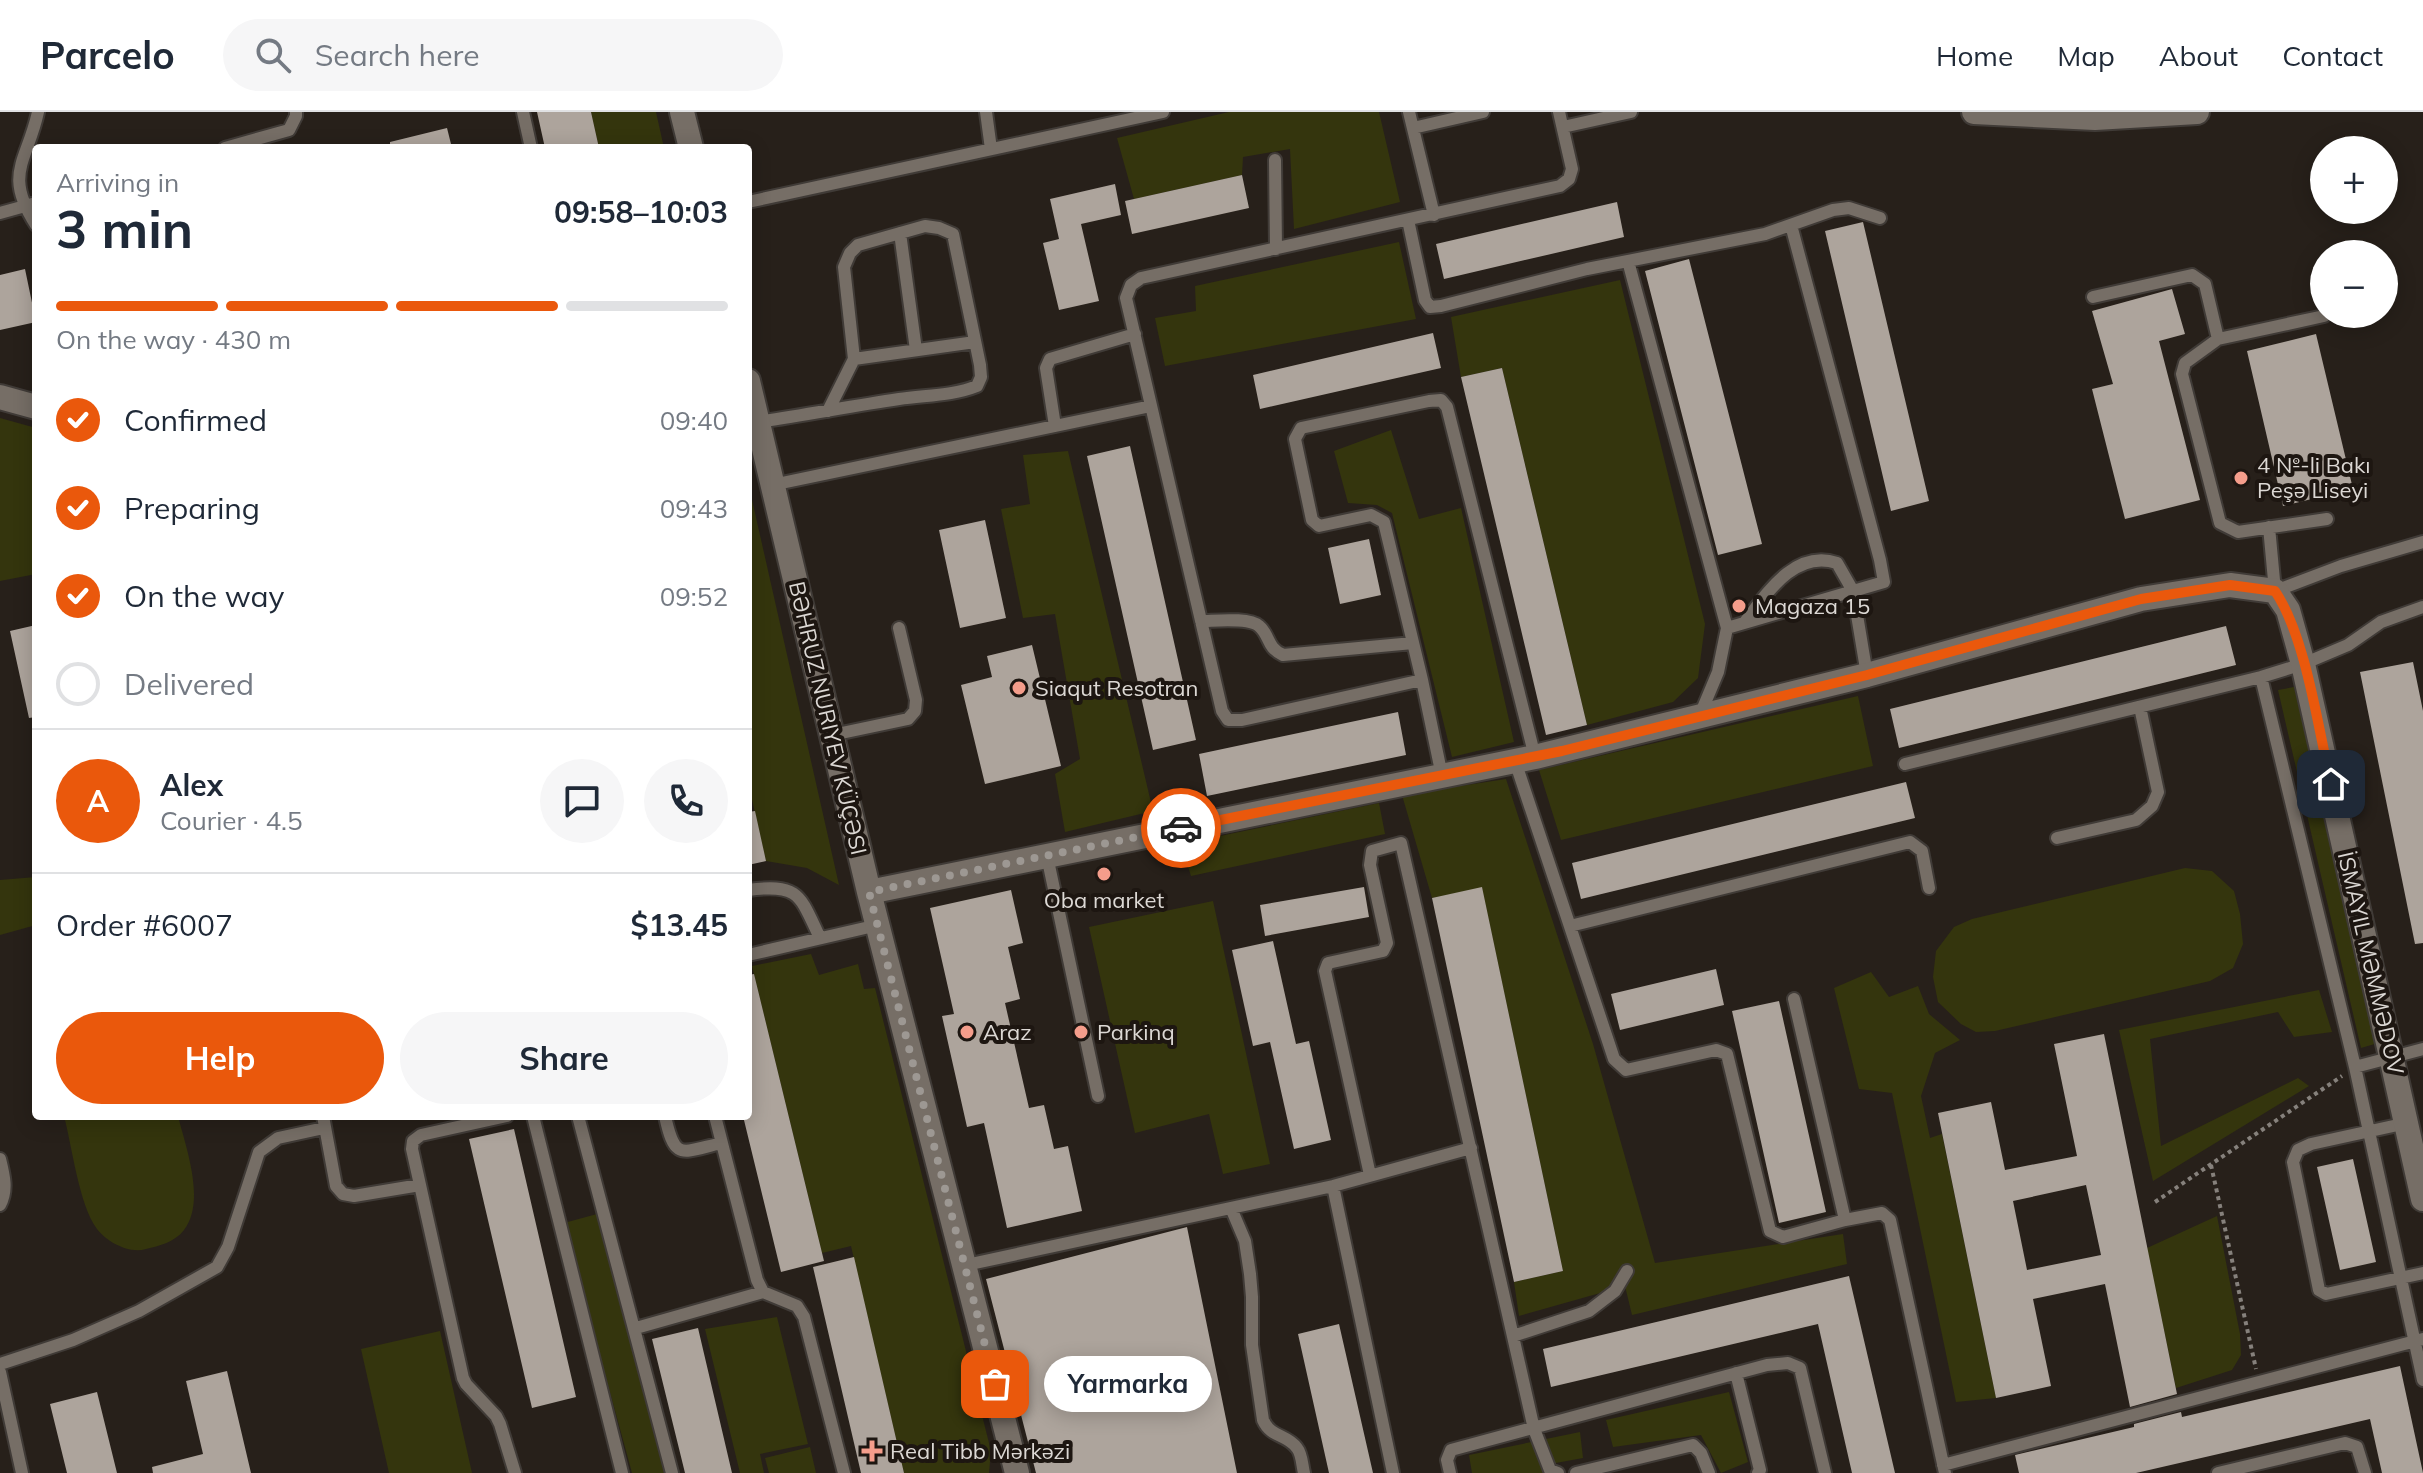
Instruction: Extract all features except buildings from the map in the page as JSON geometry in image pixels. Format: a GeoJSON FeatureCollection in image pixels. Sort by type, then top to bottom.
{"type":"FeatureCollection","features":[{"type":"Feature","properties":{"kind":"street"},"geometry":{"type":"LineString","coordinates":[[682,112],[690,144]]}},
{"type":"Feature","properties":{"kind":"street"},"geometry":{"type":"LineString","coordinates":[[1974,112],[2095,115],[2197,112]]}},
{"type":"Feature","properties":{"kind":"street"},"geometry":{"type":"LineString","coordinates":[[0,397],[32,406]]}},
{"type":"Feature","properties":{"kind":"street","name":"BƏHRUZ NURIYEV KÜÇƏSI"},"geometry":{"type":"LineString","coordinates":[[753,423],[772,485],[869,892],[1017,1473]]}},
{"type":"Feature","properties":{"kind":"street"},"geometry":{"type":"LineString","coordinates":[[869,892],[1525,759],[1867,675],[2141,599],[2230,585],[2275,591],[2288,610],[2303,664],[2423,1199]]}},
{"type":"Feature","properties":{"kind":"lane"},"geometry":{"type":"LineString","coordinates":[[0,213],[30,205],[18,174],[38,112]]}},
{"type":"Feature","properties":{"kind":"lane"},"geometry":{"type":"LineString","coordinates":[[239,144],[289,130],[296,112]]}},
{"type":"Feature","properties":{"kind":"lane"},"geometry":{"type":"LineString","coordinates":[[523,112],[530,144]]}},
{"type":"Feature","properties":{"kind":"lane"},"geometry":{"type":"LineString","coordinates":[[986,112],[991,149]]}},
{"type":"Feature","properties":{"kind":"lane"},"geometry":{"type":"LineString","coordinates":[[752,201],[1163,112]]}},
{"type":"Feature","properties":{"kind":"lane"},"geometry":{"type":"LineString","coordinates":[[1409,112],[1434,215]]}},
{"type":"Feature","properties":{"kind":"lane"},"geometry":{"type":"LineString","coordinates":[[1413,128],[1483,112]]}},
{"type":"Feature","properties":{"kind":"lane"},"geometry":{"type":"LineString","coordinates":[[1422,680],[1242,720],[1228,720],[1222,711],[1126,298],[1131,285],[1141,278],[1560,186],[1569,179],[1572,169],[1559,112]]}},
{"type":"Feature","properties":{"kind":"lane"},"geometry":{"type":"LineString","coordinates":[[1563,127],[1631,112]]}},
{"type":"Feature","properties":{"kind":"lane"},"geometry":{"type":"LineString","coordinates":[[1275,160],[1276,249]]}},
{"type":"Feature","properties":{"kind":"lane"},"geometry":{"type":"LineString","coordinates":[[1408,220],[1425,300],[1430,307],[1628,261],[1765,234],[1833,210],[1849,208],[1880,218]]}},
{"type":"Feature","properties":{"kind":"lane"},"geometry":{"type":"LineString","coordinates":[[1727,628],[1884,582],[1791,225]]}},
{"type":"Feature","properties":{"kind":"lane"},"geometry":{"type":"LineString","coordinates":[[753,423],[958,393],[977,386],[981,377],[953,234],[925,226],[858,245],[845,261],[854,359],[828,411]]}},
{"type":"Feature","properties":{"kind":"lane"},"geometry":{"type":"LineString","coordinates":[[900,233],[916,350]]}},
{"type":"Feature","properties":{"kind":"lane"},"geometry":{"type":"LineString","coordinates":[[1628,261],[1727,628],[1718,672],[1698,718]]}},
{"type":"Feature","properties":{"kind":"lane"},"geometry":{"type":"LineString","coordinates":[[2093,297],[2192,275],[2205,284],[2218,339]]}},
{"type":"Feature","properties":{"kind":"lane"},"geometry":{"type":"LineString","coordinates":[[2310,319],[2218,339],[2185,363],[2182,374],[2220,523],[2238,532],[2327,519]]}},
{"type":"Feature","properties":{"kind":"lane"},"geometry":{"type":"LineString","coordinates":[[1055,426],[1046,368],[1050,359],[1135,334]]}},
{"type":"Feature","properties":{"kind":"lane"},"geometry":{"type":"LineString","coordinates":[[854,359],[975,342]]}},
{"type":"Feature","properties":{"kind":"lane"},"geometry":{"type":"LineString","coordinates":[[1442,776],[1384,522],[1371,515],[1319,526],[1312,520],[1295,439],[1301,428],[1441,400],[1447,407],[1525,759],[1570,926],[1614,1059],[1626,1070],[1716,1050],[1727,1054],[1770,1231],[1783,1237],[1882,1213],[1890,1220],[1944,1469],[2418,1340]]}},
{"type":"Feature","properties":{"kind":"lane"},"geometry":{"type":"LineString","coordinates":[[772,485],[1151,406]]}},
{"type":"Feature","properties":{"kind":"lane"},"geometry":{"type":"LineString","coordinates":[[2269,527],[2275,591],[2341,566],[2423,542]]}},
{"type":"Feature","properties":{"kind":"lane"},"geometry":{"type":"LineString","coordinates":[[1745,622],[1770,589],[1800,563],[1826,560],[1837,563],[1853,591],[1867,675]]}},
{"type":"Feature","properties":{"kind":"lane"},"geometry":{"type":"LineString","coordinates":[[1905,764],[2261,677],[2348,645],[2381,622],[2423,607]]}},
{"type":"Feature","properties":{"kind":"lane"},"geometry":{"type":"LineString","coordinates":[[1201,621],[1249,621],[1259,626],[1273,650],[1283,655],[1413,643]]}},
{"type":"Feature","properties":{"kind":"lane"},"geometry":{"type":"LineString","coordinates":[[832,735],[908,719],[915,711],[916,700],[899,628]]}},
{"type":"Feature","properties":{"kind":"lane"},"geometry":{"type":"LineString","coordinates":[[2261,677],[2418,1340],[2423,1380]]}},
{"type":"Feature","properties":{"kind":"lane"},"geometry":{"type":"LineString","coordinates":[[2057,838],[2136,820],[2152,806],[2158,792],[2140,707]]}},
{"type":"Feature","properties":{"kind":"lane"},"geometry":{"type":"LineString","coordinates":[[1570,926],[1910,842],[1922,851],[1929,888]]}},
{"type":"Feature","properties":{"kind":"lane"},"geometry":{"type":"LineString","coordinates":[[1370,1175],[1325,971],[1328,963],[1383,951],[1387,943],[1370,865],[1372,851],[1401,843],[1534,1429],[1550,1470],[1558,1473]]}},
{"type":"Feature","properties":{"kind":"lane"},"geometry":{"type":"LineString","coordinates":[[1047,856],[1098,1096]]}},
{"type":"Feature","properties":{"kind":"lane"},"geometry":{"type":"LineString","coordinates":[[752,889],[782,888],[794,893],[800,898],[820,938]]}},
{"type":"Feature","properties":{"kind":"lane"},"geometry":{"type":"LineString","coordinates":[[752,954],[878,925]]}},
{"type":"Feature","properties":{"kind":"lane"},"geometry":{"type":"LineString","coordinates":[[1794,999],[1845,1220]]}},
{"type":"Feature","properties":{"kind":"lane"},"geometry":{"type":"LineString","coordinates":[[2355,1067],[2423,1049]]}},
{"type":"Feature","properties":{"kind":"lane"},"geometry":{"type":"LineString","coordinates":[[489,1120],[421,1135],[413,1141],[412,1149],[463,1378],[500,1424],[515,1473]]}},
{"type":"Feature","properties":{"kind":"lane"},"geometry":{"type":"LineString","coordinates":[[534,1120],[620,1473]]}},
{"type":"Feature","properties":{"kind":"lane"},"geometry":{"type":"LineString","coordinates":[[579,1120],[672,1473]]}},
{"type":"Feature","properties":{"kind":"lane"},"geometry":{"type":"LineString","coordinates":[[666,1120],[670,1141],[676,1148],[685,1151],[722,1143]]}},
{"type":"Feature","properties":{"kind":"lane"},"geometry":{"type":"LineString","coordinates":[[716,1120],[757,1280],[763,1292]]}},
{"type":"Feature","properties":{"kind":"lane"},"geometry":{"type":"LineString","coordinates":[[0,1364],[73,1340],[139,1311],[217,1267],[228,1247],[259,1152],[278,1138],[324,1122],[336,1186],[343,1194],[354,1196],[420,1185]]}},
{"type":"Feature","properties":{"kind":"lane"},"geometry":{"type":"LineString","coordinates":[[2407,1123],[2311,1144],[2298,1150],[2293,1162],[2319,1290],[2326,1294],[2423,1273]]}},
{"type":"Feature","properties":{"kind":"lane"},"geometry":{"type":"LineString","coordinates":[[966,1265],[1333,1186],[1471,1148]]}},
{"type":"Feature","properties":{"kind":"lane"},"geometry":{"type":"LineString","coordinates":[[0,1159],[5,1180],[0,1205]]}},
{"type":"Feature","properties":{"kind":"lane"},"geometry":{"type":"LineString","coordinates":[[1333,1186],[1393,1473]]}},
{"type":"Feature","properties":{"kind":"lane"},"geometry":{"type":"LineString","coordinates":[[1231,1208],[1245,1241],[1252,1297],[1252,1345],[1263,1420],[1267,1429],[1296,1445],[1304,1473]]}},
{"type":"Feature","properties":{"kind":"lane"},"geometry":{"type":"LineString","coordinates":[[1513,1336],[1589,1311],[1615,1291],[1627,1271]]}},
{"type":"Feature","properties":{"kind":"lane"},"geometry":{"type":"LineString","coordinates":[[636,1328],[763,1292],[797,1306],[804,1317],[844,1473]]}},
{"type":"Feature","properties":{"kind":"lane"},"geometry":{"type":"LineString","coordinates":[[1450,1473],[1447,1460],[1451,1450],[1736,1373],[1788,1363],[1800,1368],[1825,1473]]}},
{"type":"Feature","properties":{"kind":"lane"},"geometry":{"type":"LineString","coordinates":[[0,1372],[22,1473]]}},
{"type":"Feature","properties":{"kind":"lane"},"geometry":{"type":"LineString","coordinates":[[1736,1373],[1760,1470],[1758,1473]]}},
{"type":"Feature","properties":{"kind":"lane"},"geometry":{"type":"LineString","coordinates":[[2226,1472],[2345,1443],[2357,1447],[2365,1473]]}},
{"type":"Feature","properties":{"kind":"lane"},"geometry":{"type":"LineString","coordinates":[[1576,1473],[1693,1445],[1701,1453],[1709,1473]]}},
{"type":"Feature","properties":{"kind":"path"},"geometry":{"type":"LineString","coordinates":[[2155,1202],[2355,1067]]}},
{"type":"Feature","properties":{"kind":"path"},"geometry":{"type":"LineString","coordinates":[[2211,1165],[2259,1383]]}},
{"type":"Feature","properties":{"kind":"shaded area"},"geometry":{"type":"Polygon","coordinates":[[[591,112],[656,112],[663,144],[598,144],[591,112]]]}},
{"type":"Feature","properties":{"kind":"shaded area"},"geometry":{"type":"Polygon","coordinates":[[[1229,112],[1379,112],[1400,202],[1294,229],[1290,149],[1243,157],[1242,175],[1134,199],[1117,138],[1229,112]]]}},
{"type":"Feature","properties":{"kind":"shaded area"},"geometry":{"type":"Polygon","coordinates":[[[1399,242],[1416,319],[1165,366],[1155,318],[1196,311],[1195,286],[1399,242]]]}},
{"type":"Feature","properties":{"kind":"shaded area"},"geometry":{"type":"Polygon","coordinates":[[[1620,280],[1705,624],[1698,678],[1673,702],[1587,725],[1502,368],[1461,377],[1451,317],[1620,280]]]}},
{"type":"Feature","properties":{"kind":"shaded area"},"geometry":{"type":"Polygon","coordinates":[[[0,418],[32,427],[32,575],[0,581],[0,418]]]}},
{"type":"Feature","properties":{"kind":"shaded area"},"geometry":{"type":"Polygon","coordinates":[[[1391,430],[1419,519],[1461,508],[1514,742],[1452,757],[1392,513],[1377,505],[1348,503],[1334,451],[1391,430]]]}},
{"type":"Feature","properties":{"kind":"shaded area"},"geometry":{"type":"Polygon","coordinates":[[[1068,451],[1153,811],[1065,832],[1055,774],[1080,759],[1055,614],[1023,618],[1001,509],[1030,504],[1023,455],[1068,451]]]}},
{"type":"Feature","properties":{"kind":"shaded area"},"geometry":{"type":"Polygon","coordinates":[[[752,500],[839,885],[807,868],[766,861],[752,800],[752,500]]]}},
{"type":"Feature","properties":{"kind":"shaded area"},"geometry":{"type":"Polygon","coordinates":[[[2294,687],[2378,1043],[2361,1048],[2278,690],[2294,687]]]}},
{"type":"Feature","properties":{"kind":"shaded area"},"geometry":{"type":"Polygon","coordinates":[[[1858,696],[1873,766],[1561,840],[1539,770],[1858,696]]]}},
{"type":"Feature","properties":{"kind":"shaded area"},"geometry":{"type":"Polygon","coordinates":[[[1506,779],[1593,1044],[1655,1263],[1843,1234],[1847,1264],[1632,1315],[1625,1286],[1519,1316],[1514,1282],[1563,1271],[1482,888],[1432,898],[1402,795],[1506,779]]]}},
{"type":"Feature","properties":{"kind":"shaded area"},"geometry":{"type":"Polygon","coordinates":[[[1379,803],[1385,834],[1191,876],[1181,844],[1379,803]]]}},
{"type":"Feature","properties":{"kind":"shaded area"},"geometry":{"type":"Polygon","coordinates":[[[2185,868],[2212,871],[2234,891],[2240,914],[2243,944],[2233,968],[2210,981],[1995,1031],[1976,1032],[1961,1024],[1938,1002],[1933,977],[1936,951],[1954,927],[1972,919],[2185,868]]]}},
{"type":"Feature","properties":{"kind":"shaded area"},"geometry":{"type":"Polygon","coordinates":[[[32,877],[32,926],[0,935],[0,880],[32,877]]]}},
{"type":"Feature","properties":{"kind":"shaded area"},"geometry":{"type":"Polygon","coordinates":[[[1213,901],[1270,1164],[1223,1174],[1209,1114],[1135,1133],[1089,927],[1213,901]]]}},
{"type":"Feature","properties":{"kind":"shaded area"},"geometry":{"type":"Polygon","coordinates":[[[811,954],[819,975],[858,964],[864,989],[875,988],[991,1451],[989,1473],[904,1473],[851,1246],[822,1253],[752,966],[811,954]]]}},
{"type":"Feature","properties":{"kind":"shaded area"},"geometry":{"type":"Polygon","coordinates":[[[1871,972],[1889,997],[1918,986],[1929,1014],[1960,1040],[1935,1053],[1921,1096],[1930,1138],[1942,1134],[1996,1398],[1956,1402],[1892,1093],[1859,1089],[1834,988],[1871,972]]]}},
{"type":"Feature","properties":{"kind":"shaded area"},"geometry":{"type":"Polygon","coordinates":[[[2319,990],[2332,1032],[2294,1037],[2278,1012],[2150,1039],[2161,1146],[2298,1078],[2309,1086],[2153,1181],[2119,1030],[2319,990]]]}},
{"type":"Feature","properties":{"kind":"shaded area"},"geometry":{"type":"Polygon","coordinates":[[[65,1120],[179,1120],[194,1190],[190,1218],[184,1230],[166,1243],[139,1250],[119,1246],[97,1229],[85,1205],[65,1120]]]}},
{"type":"Feature","properties":{"kind":"shaded area"},"geometry":{"type":"Polygon","coordinates":[[[597,1214],[664,1473],[632,1473],[564,1223],[597,1214]]]}},
{"type":"Feature","properties":{"kind":"shaded area"},"geometry":{"type":"Polygon","coordinates":[[[2217,1216],[2240,1334],[2241,1355],[2232,1370],[2176,1388],[2147,1248],[2217,1216]]]}},
{"type":"Feature","properties":{"kind":"shaded area"},"geometry":{"type":"Polygon","coordinates":[[[777,1317],[808,1444],[760,1454],[764,1473],[740,1473],[705,1329],[777,1317]]]}},
{"type":"Feature","properties":{"kind":"shaded area"},"geometry":{"type":"Polygon","coordinates":[[[440,1331],[472,1473],[389,1473],[361,1349],[440,1331]]]}},
{"type":"Feature","properties":{"kind":"shaded area"},"geometry":{"type":"Polygon","coordinates":[[[1729,1392],[1748,1462],[1721,1473],[1701,1435],[1613,1447],[1606,1420],[1729,1392]]]}},
{"type":"Feature","properties":{"kind":"shaded area"},"geometry":{"type":"Polygon","coordinates":[[[1580,1432],[1583,1458],[1545,1465],[1546,1473],[1472,1473],[1469,1455],[1580,1432]]]}},
{"type":"Feature","properties":{"kind":"shaded area"},"geometry":{"type":"Polygon","coordinates":[[[810,1447],[816,1473],[769,1473],[765,1458],[810,1447]]]}},
{"type":"Feature","properties":{"kind":"way so far"},"geometry":{"type":"LineString","coordinates":[[995,1384],[869,892],[1181,828]]}},
{"type":"Feature","properties":{"kind":"place","name":"4 №-li Bakı Peşə Liseyi"},"geometry":{"type":"Point","coordinates":[2241,478]}},
{"type":"Feature","properties":{"kind":"place","name":"Magaza 15"},"geometry":{"type":"Point","coordinates":[1739,606]}},
{"type":"Feature","properties":{"kind":"place","name":"Siaqut Resotran"},"geometry":{"type":"Point","coordinates":[1019,688]}},
{"type":"Feature","properties":{"kind":"place","name":"Oba market"},"geometry":{"type":"Point","coordinates":[1104,874]}},
{"type":"Feature","properties":{"kind":"place","name":"Araz"},"geometry":{"type":"Point","coordinates":[967,1032]}},
{"type":"Feature","properties":{"kind":"place","name":"Parkinq"},"geometry":{"type":"Point","coordinates":[1081,1032]}},
{"type":"Feature","properties":{"kind":"place","name":"Yarmarka"},"geometry":{"type":"Point","coordinates":[995,1384]}},
{"type":"Feature","properties":{"kind":"place","name":"Real Tibb Mərkəzi"},"geometry":{"type":"Point","coordinates":[872,1451]}},
{"type":"Feature","properties":{"kind":"route"},"geometry":{"type":"LineString","coordinates":[[1181,828],[1535,757],[1867,675],[2141,599],[2230,585],[2275,591],[2288,610],[2331,784]]}}]}
